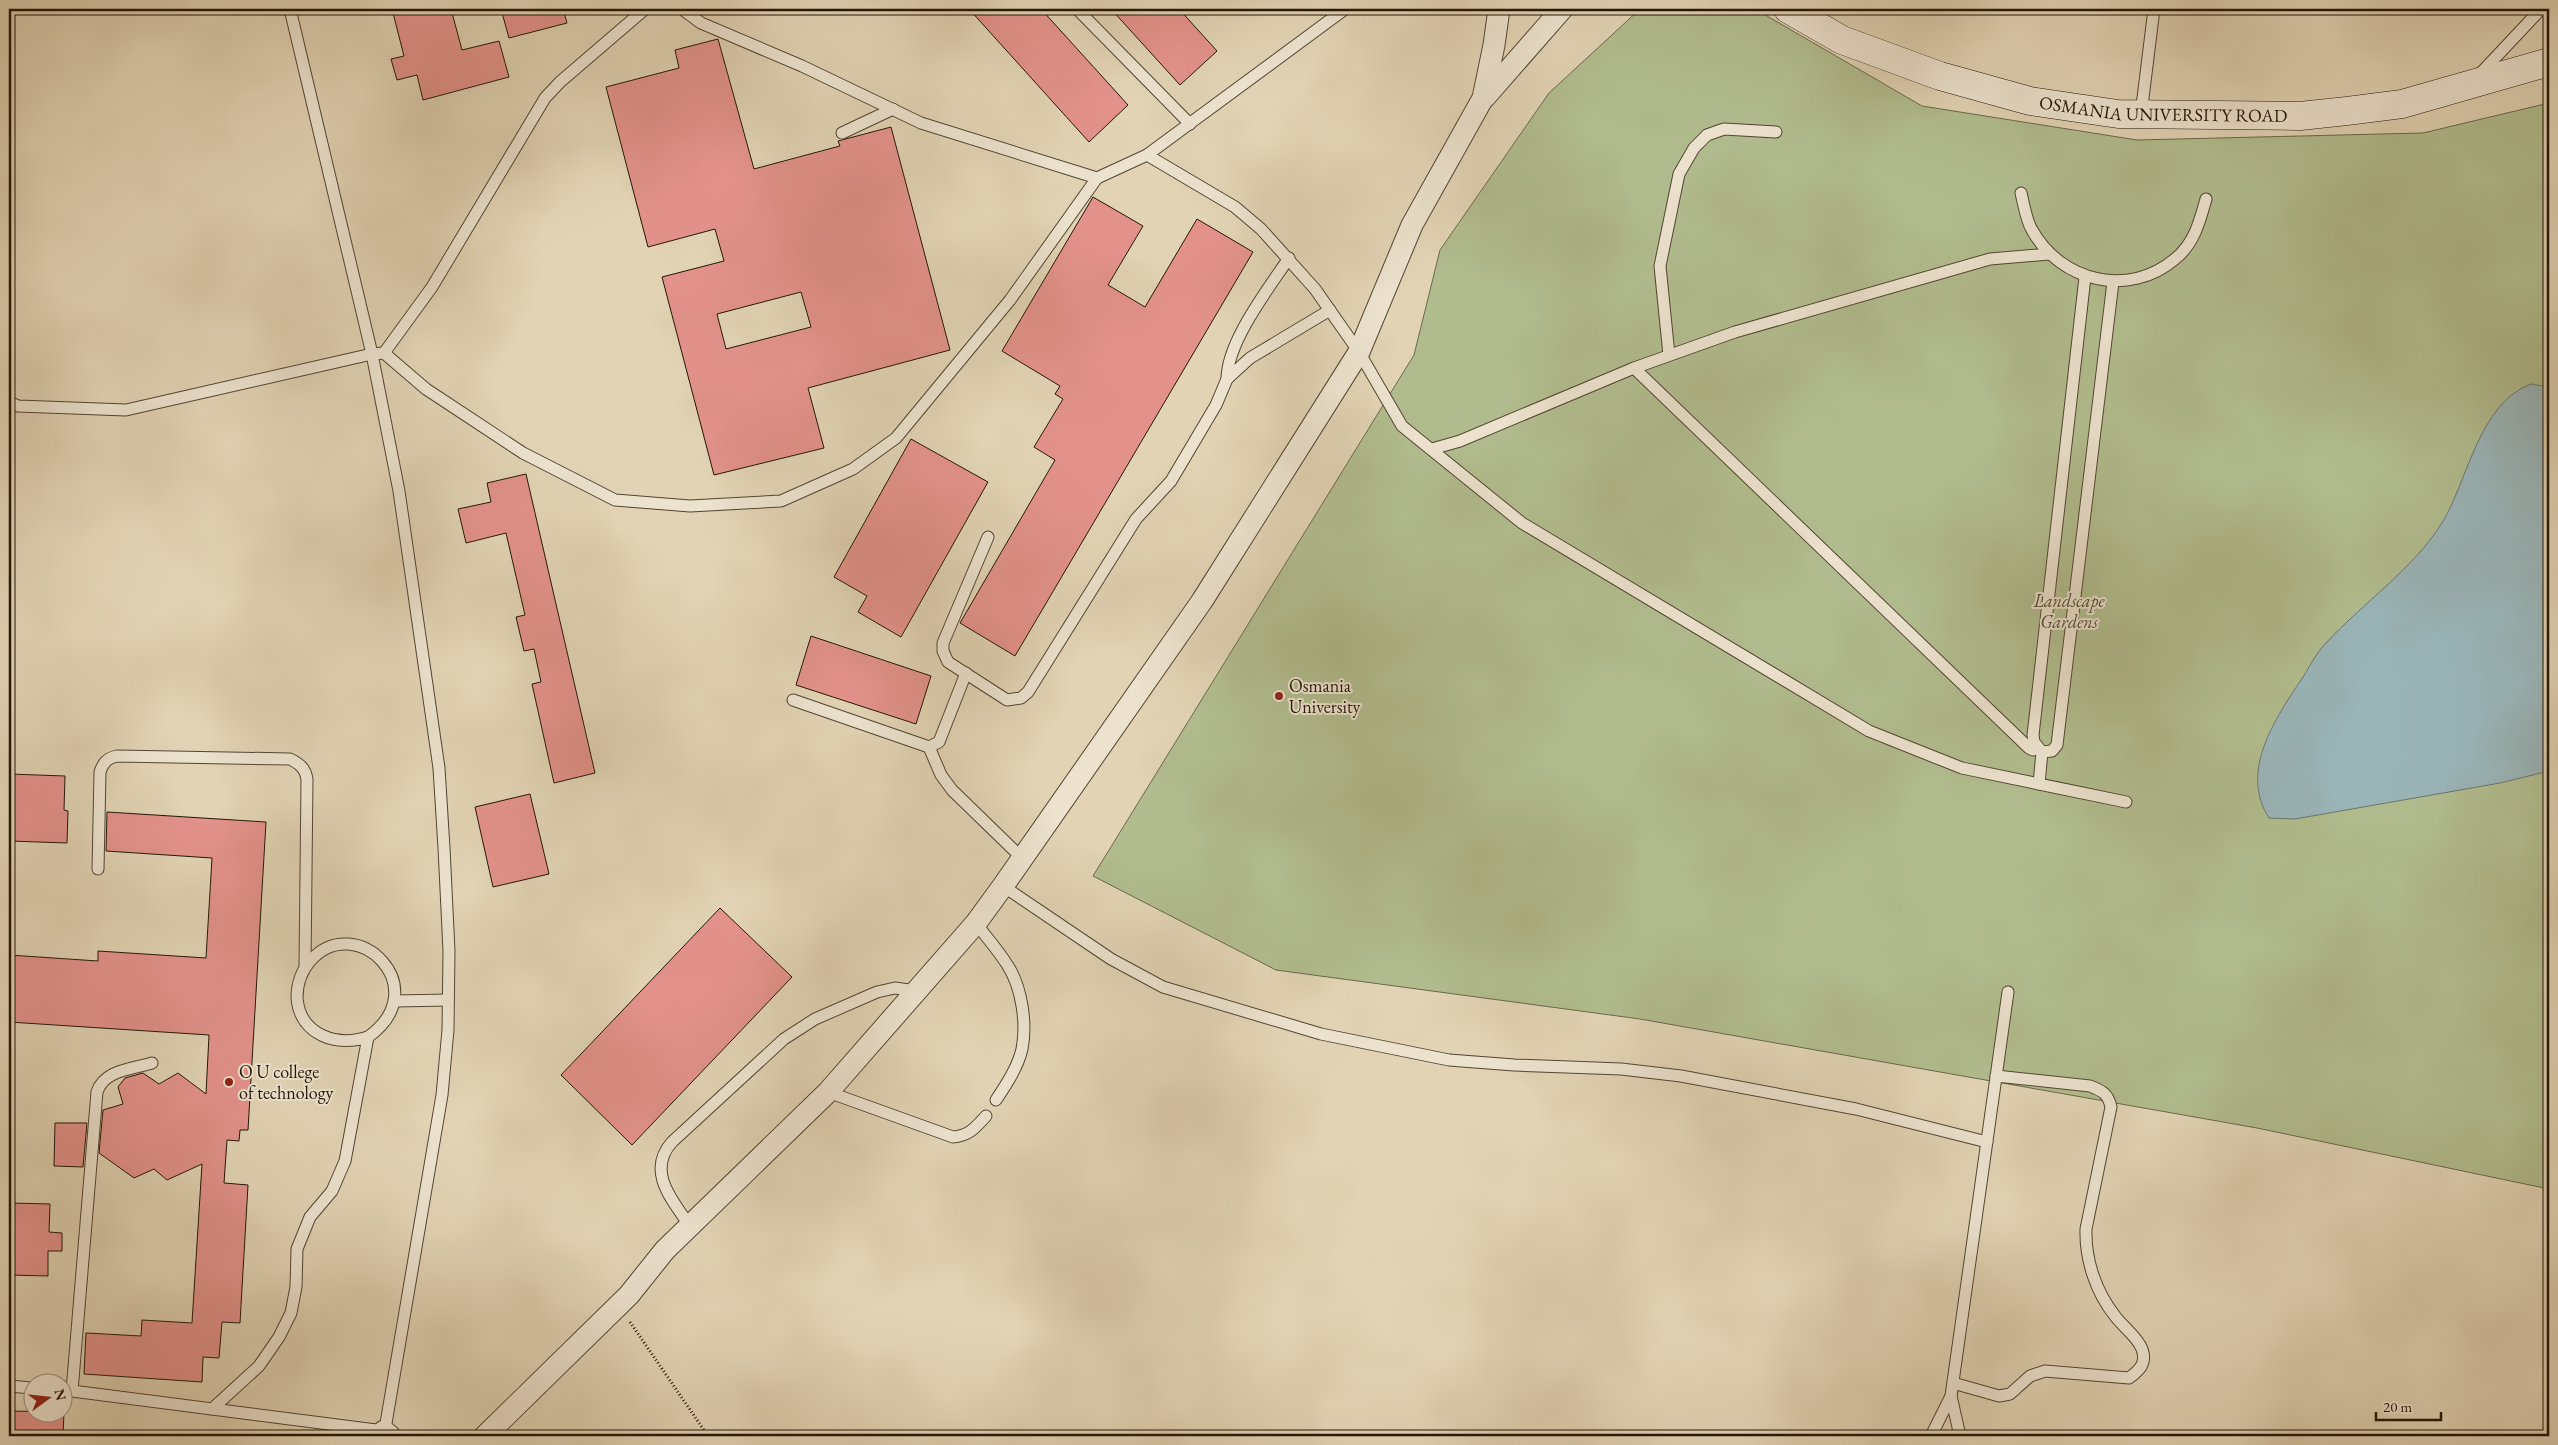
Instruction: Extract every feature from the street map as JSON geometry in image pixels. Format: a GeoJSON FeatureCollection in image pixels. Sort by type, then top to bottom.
{"type":"FeatureCollection","features":[{"type":"Feature","properties":{"kind":"main road","name":"OSMANIA UNIVERSITY ROAD"},"geometry":{"type":"LineString","coordinates":[[1788,9],[1842,40],[1940,76],[2030,100],[2118,114],[2300,116],[2402,104],[2549,62]]}},
{"type":"Feature","properties":{"kind":"street"},"geometry":{"type":"LineString","coordinates":[[1483,98],[1499,9]]}},
{"type":"Feature","properties":{"kind":"street"},"geometry":{"type":"LineString","coordinates":[[485,1436],[619,1305],[665,1250],[828,1092],[976,923],[1202,601],[1359,352],[1412,225],[1483,98],[1562,9]]}},
{"type":"Feature","properties":{"kind":"lane"},"geometry":{"type":"LineString","coordinates":[[72,1392],[212,1409],[386,1435],[442,1095],[449,951],[439,768],[399,491],[372,354],[290,9]]}},
{"type":"Feature","properties":{"kind":"lane"},"geometry":{"type":"LineString","coordinates":[[384,353],[432,287],[545,98],[560,82],[644,9]]}},
{"type":"Feature","properties":{"kind":"lane"},"geometry":{"type":"LineString","coordinates":[[682,9],[701,23],[802,66],[922,122],[1097,178]]}},
{"type":"Feature","properties":{"kind":"lane"},"geometry":{"type":"LineString","coordinates":[[1077,9],[1190,124]]}},
{"type":"Feature","properties":{"kind":"lane"},"geometry":{"type":"LineString","coordinates":[[9,402],[18,406],[126,410],[372,354],[384,353],[426,390],[523,453],[615,500],[690,506],[781,501],[854,469],[896,438],[1010,300],[1097,178],[1147,155],[1345,9]]}},
{"type":"Feature","properties":{"kind":"lane"},"geometry":{"type":"LineString","coordinates":[[2141,114],[2154,9]]}},
{"type":"Feature","properties":{"kind":"lane"},"geometry":{"type":"LineString","coordinates":[[2469,85],[2542,9]]}},
{"type":"Feature","properties":{"kind":"lane"},"geometry":{"type":"LineString","coordinates":[[842,133],[893,109]]}},
{"type":"Feature","properties":{"kind":"lane"},"geometry":{"type":"LineString","coordinates":[[1669,355],[1660,266],[1679,174],[1694,148],[1707,134],[1724,129],[1776,132]]}},
{"type":"Feature","properties":{"kind":"lane"},"geometry":{"type":"LineString","coordinates":[[1147,155],[1235,207],[1261,229],[1289,258],[1330,310],[1359,352],[1402,426],[1522,523],[1869,730],[1962,768],[2126,802]]}},
{"type":"Feature","properties":{"kind":"lane"},"geometry":{"type":"LineString","coordinates":[[2021,194],[2031,229],[2053,258],[2085,277],[2113,282],[2146,276],[2176,258],[2197,232],[2206,199]]}},
{"type":"Feature","properties":{"kind":"lane"},"geometry":{"type":"LineString","coordinates":[[1432,449],[1460,440],[1634,368],[1735,332],[1990,259],[2049,254]]}},
{"type":"Feature","properties":{"kind":"lane"},"geometry":{"type":"LineString","coordinates":[[988,538],[943,643],[944,658],[1007,700],[1021,698],[1028,692],[1136,519],[1171,481],[1216,405],[1227,379],[1227,366],[1249,320],[1289,258]]}},
{"type":"Feature","properties":{"kind":"lane"},"geometry":{"type":"LineString","coordinates":[[2039,784],[2039,750],[2033,735],[2085,277]]}},
{"type":"Feature","properties":{"kind":"lane"},"geometry":{"type":"LineString","coordinates":[[1634,368],[2029,748],[2052,751],[2056,745],[2113,282]]}},
{"type":"Feature","properties":{"kind":"lane"},"geometry":{"type":"LineString","coordinates":[[1227,379],[1250,358],[1330,310]]}},
{"type":"Feature","properties":{"kind":"lane"},"geometry":{"type":"LineString","coordinates":[[792,700],[929,747],[940,742],[966,673]]}},
{"type":"Feature","properties":{"kind":"lane"},"geometry":{"type":"LineString","coordinates":[[929,747],[941,775],[952,790],[1022,858]]}},
{"type":"Feature","properties":{"kind":"lane"},"geometry":{"type":"LineString","coordinates":[[98,869],[100,772],[103,764],[110,758],[117,756],[290,759],[302,767],[308,779],[305,966]]}},
{"type":"Feature","properties":{"kind":"lane"},"geometry":{"type":"LineString","coordinates":[[1003,886],[1112,959],[1163,987],[1321,1034],[1449,1060],[1514,1065],[1621,1068],[1690,1078],[1856,1109],[1987,1142]]}},
{"type":"Feature","properties":{"kind":"lane"},"geometry":{"type":"LineString","coordinates":[[976,923],[1009,967],[1018,992],[1023,1016],[1022,1049],[1009,1080],[996,1100]]}},
{"type":"Feature","properties":{"kind":"lane"},"geometry":{"type":"LineString","coordinates":[[348,944],[365,948],[379,956],[390,970],[395,985],[395,1001],[390,1015],[381,1028],[368,1037],[354,1042],[338,1042],[323,1036],[311,1027],[302,1014],[297,999],[298,982],[305,966],[316,954],[331,946],[348,944]]}},
{"type":"Feature","properties":{"kind":"lane"},"geometry":{"type":"LineString","coordinates":[[690,1226],[664,1185],[661,1163],[663,1154],[672,1142],[784,1039],[815,1019],[877,992],[895,988],[916,992]]}},
{"type":"Feature","properties":{"kind":"lane"},"geometry":{"type":"LineString","coordinates":[[1931,1436],[1951,1396],[2008,992]]}},
{"type":"Feature","properties":{"kind":"lane"},"geometry":{"type":"LineString","coordinates":[[395,1001],[448,1000]]}},
{"type":"Feature","properties":{"kind":"lane"},"geometry":{"type":"LineString","coordinates":[[212,1409],[259,1366],[279,1337],[291,1314],[296,1287],[297,1249],[310,1217],[332,1191],[345,1161],[368,1037]]}},
{"type":"Feature","properties":{"kind":"lane"},"geometry":{"type":"LineString","coordinates":[[69,1372],[97,1092],[100,1081],[110,1075],[152,1063]]}},
{"type":"Feature","properties":{"kind":"lane"},"geometry":{"type":"LineString","coordinates":[[1953,1384],[1999,1396],[2010,1394],[2030,1376],[2045,1371],[2129,1378],[2141,1370],[2144,1362],[2142,1349],[2104,1299],[2090,1266],[2086,1245],[2086,1229],[2112,1107],[2109,1097],[2103,1091],[2090,1086],[1996,1076]]}},
{"type":"Feature","properties":{"kind":"lane"},"geometry":{"type":"LineString","coordinates":[[828,1092],[953,1137],[963,1137],[986,1116]]}},
{"type":"Feature","properties":{"kind":"lane"},"geometry":{"type":"LineString","coordinates":[[9,1386],[22,1387]]}},
{"type":"Feature","properties":{"kind":"lane"},"geometry":{"type":"LineString","coordinates":[[1951,1396],[1960,1436]]}},
{"type":"Feature","properties":{"kind":"path"},"geometry":{"type":"LineString","coordinates":[[619,1305],[708,1436]]}},
{"type":"Feature","properties":{"kind":"green space","name":"Landscape Gardens"},"geometry":{"type":"Polygon","coordinates":[[[1640,9],[1755,9],[1922,106],[2137,140],[2423,133],[2549,103],[2549,1189],[2257,1128],[1640,1019],[1276,970],[1093,876],[1414,355],[1440,250],[1549,93],[1640,9]]]}},
{"type":"Feature","properties":{"kind":"water"},"geometry":{"type":"Polygon","coordinates":[[[2531,384],[2549,387],[2549,771],[2500,783],[2295,819],[2269,818],[2261,800],[2258,783],[2259,764],[2264,746],[2281,712],[2322,647],[2402,571],[2430,540],[2442,523],[2451,505],[2487,425],[2499,408],[2513,394],[2531,384]]]}},
{"type":"Feature","properties":{"kind":"building"},"geometry":{"type":"Polygon","coordinates":[[[392,9],[451,9],[462,50],[499,41],[509,77],[423,100],[417,75],[397,80],[391,59],[404,56],[392,9]]]}},
{"type":"Feature","properties":{"kind":"building"},"geometry":{"type":"Polygon","coordinates":[[[501,9],[563,9],[567,23],[509,38],[501,9]]]}},
{"type":"Feature","properties":{"kind":"building"},"geometry":{"type":"Polygon","coordinates":[[[969,9],[1041,9],[1128,105],[1089,142],[969,9]]]}},
{"type":"Feature","properties":{"kind":"building"},"geometry":{"type":"Polygon","coordinates":[[[1111,9],[1179,9],[1217,51],[1180,85],[1111,9]]]}},
{"type":"Feature","properties":{"kind":"building"},"geometry":{"type":"Polygon","coordinates":[[[718,39],[754,169],[840,146],[838,141],[891,127],[950,350],[808,388],[824,448],[714,475],[662,277],[724,261],[715,229],[648,247],[606,87],[679,68],[675,50],[718,39]],[[801,292],[717,314],[726,349],[811,327],[801,292]]]}},
{"type":"Feature","properties":{"kind":"building"},"geometry":{"type":"Polygon","coordinates":[[[1093,197],[1143,226],[1108,285],[1145,307],[1197,219],[1253,252],[1015,656],[960,623],[1055,460],[1034,447],[1063,399],[1055,394],[1060,386],[1002,351],[1093,197]]]}},
{"type":"Feature","properties":{"kind":"building"},"geometry":{"type":"Polygon","coordinates":[[[911,439],[988,482],[901,637],[858,612],[867,596],[834,577],[911,439]]]}},
{"type":"Feature","properties":{"kind":"building"},"geometry":{"type":"Polygon","coordinates":[[[526,474],[595,773],[554,783],[532,684],[541,682],[534,649],[524,651],[516,617],[525,615],[506,533],[466,543],[458,509],[491,502],[487,483],[526,474]]]}},
{"type":"Feature","properties":{"kind":"building"},"geometry":{"type":"Polygon","coordinates":[[[811,636],[931,676],[916,724],[796,685],[811,636]]]}},
{"type":"Feature","properties":{"kind":"building"},"geometry":{"type":"Polygon","coordinates":[[[9,774],[65,776],[64,810],[68,811],[67,843],[9,841],[9,774]]]}},
{"type":"Feature","properties":{"kind":"building"},"geometry":{"type":"Polygon","coordinates":[[[530,794],[549,874],[493,887],[475,807],[530,794]]]}},
{"type":"Feature","properties":{"kind":"building","name":"O U college of technology"},"geometry":{"type":"Polygon","coordinates":[[[107,812],[266,822],[248,1130],[240,1130],[239,1141],[227,1140],[224,1183],[248,1185],[240,1323],[222,1322],[219,1358],[203,1357],[202,1382],[84,1374],[86,1333],[141,1336],[142,1320],[192,1323],[202,1164],[167,1180],[154,1169],[134,1178],[99,1153],[103,1110],[123,1104],[118,1087],[125,1078],[143,1073],[159,1084],[178,1073],[206,1094],[209,1035],[9,1022],[9,955],[98,961],[98,951],[206,958],[212,858],[106,851],[107,812]]]}},
{"type":"Feature","properties":{"kind":"building"},"geometry":{"type":"Polygon","coordinates":[[[720,908],[792,977],[632,1145],[561,1075],[720,908]]]}},
{"type":"Feature","properties":{"kind":"building"},"geometry":{"type":"Polygon","coordinates":[[[55,1123],[87,1123],[83,1167],[54,1166],[55,1123]]]}},
{"type":"Feature","properties":{"kind":"building"},"geometry":{"type":"Polygon","coordinates":[[[9,1203],[50,1204],[49,1232],[62,1233],[62,1251],[48,1251],[48,1276],[9,1275],[9,1203]]]}},
{"type":"Feature","properties":{"kind":"building"},"geometry":{"type":"Polygon","coordinates":[[[9,1411],[22,1411],[22,1422],[64,1422],[63,1436],[9,1436],[9,1411]]]}},
{"type":"Feature","properties":{"kind":"place","name":"Osmania University"},"geometry":{"type":"Point","coordinates":[1279,696]}},
{"type":"Feature","properties":{"kind":"place","name":"O U college of technology"},"geometry":{"type":"Point","coordinates":[229,1082]}}]}
